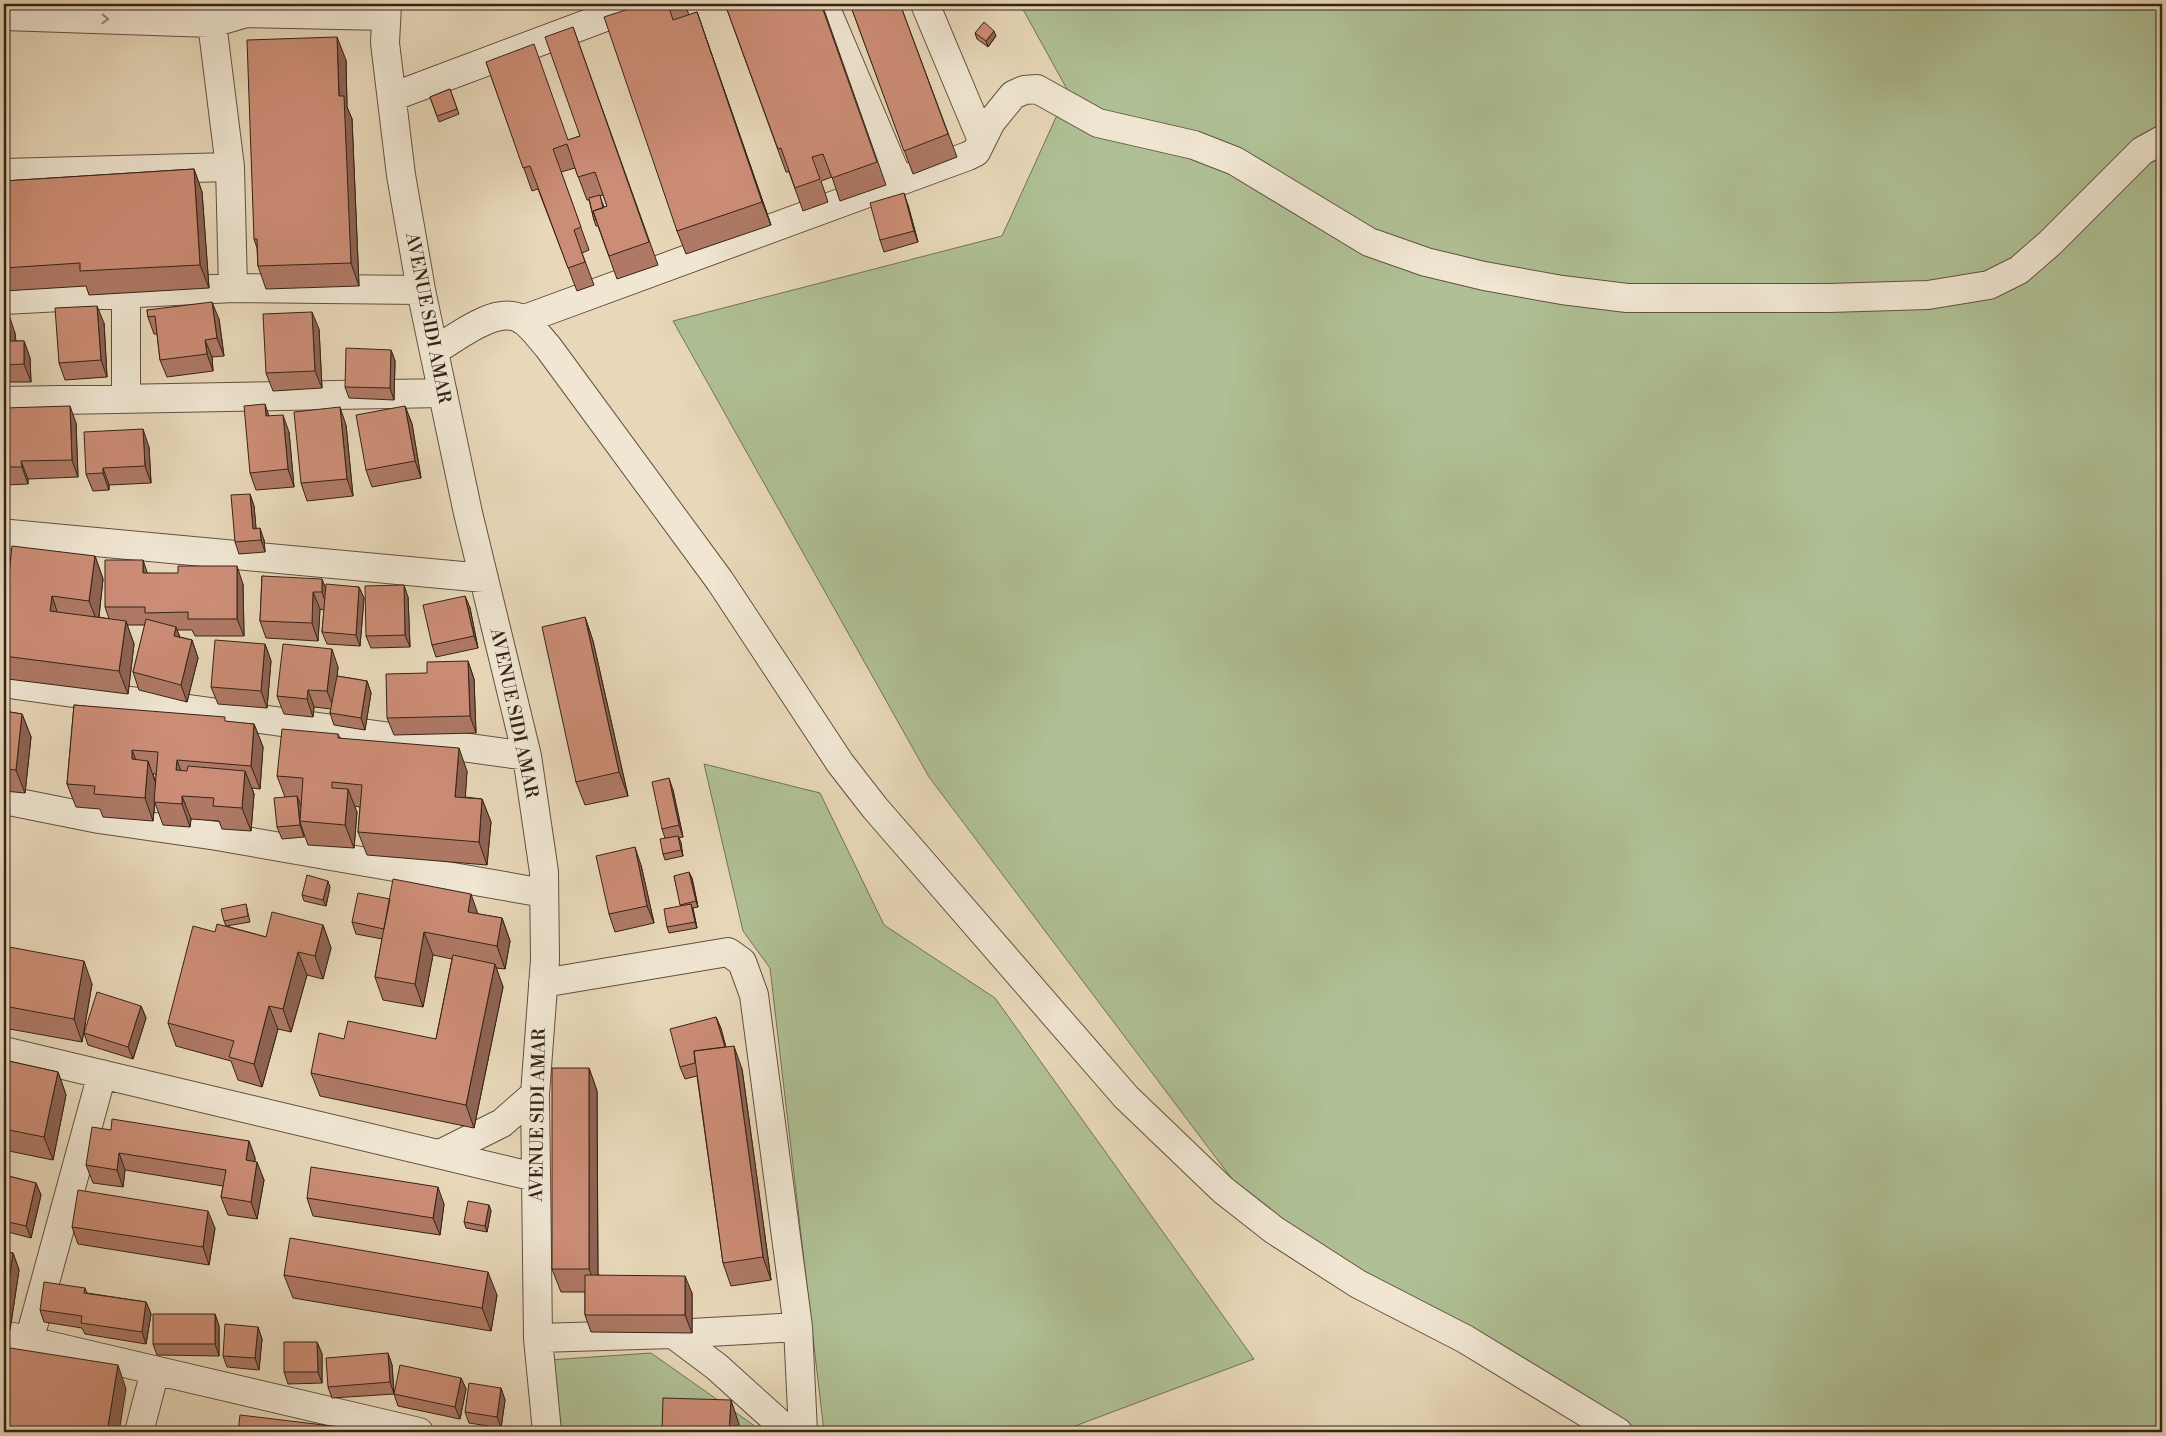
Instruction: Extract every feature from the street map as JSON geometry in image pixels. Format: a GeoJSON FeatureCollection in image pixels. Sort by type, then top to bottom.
{"type":"FeatureCollection","features":[{"type":"Feature","properties":{"kind":"street"},"geometry":{"type":"LineString","coordinates":[[392,97],[640,4]]}},
{"type":"Feature","properties":{"kind":"street"},"geometry":{"type":"LineString","coordinates":[[824,4],[899,182]]}},
{"type":"Feature","properties":{"kind":"street"},"geometry":{"type":"LineString","coordinates":[[925,4],[982,140]]}},
{"type":"Feature","properties":{"kind":"street"},"geometry":{"type":"LineString","coordinates":[[4,16],[225,11],[386,10]]}},
{"type":"Feature","properties":{"kind":"street","name":"AVENUE SIDI AMAR"},"geometry":{"type":"LineString","coordinates":[[386,10],[385,43],[401,176],[421,290],[484,578],[527,756],[544,872],[546,960],[535,1094],[535,1177],[538,1338],[547,1432]]}},
{"type":"Feature","properties":{"kind":"street"},"geometry":{"type":"LineString","coordinates":[[225,11],[233,288]]}},
{"type":"Feature","properties":{"kind":"street"},"geometry":{"type":"LineString","coordinates":[[522,320],[968,156],[976,152],[991,122],[1013,95],[1024,90],[1037,89],[1098,123],[1194,145],[1235,161],[1369,242],[1426,262],[1484,276],[1562,290],[1627,298],[1734,299],[1928,295],[1989,285],[2019,270],[2050,243],[2142,151],[2162,140]]}},
{"type":"Feature","properties":{"kind":"street"},"geometry":{"type":"LineString","coordinates":[[4,173],[230,167]]}},
{"type":"Feature","properties":{"kind":"street"},"geometry":{"type":"LineString","coordinates":[[4,300],[126,292],[233,288],[421,290]]}},
{"type":"Feature","properties":{"kind":"street"},"geometry":{"type":"LineString","coordinates":[[126,292],[126,399]]}},
{"type":"Feature","properties":{"kind":"street"},"geometry":{"type":"LineString","coordinates":[[434,350],[492,317],[511,315],[522,320],[548,347],[720,581],[846,771],[875,808],[1126,1097],[1223,1190],[1274,1230],[1358,1284],[1465,1339],[1618,1432]]}},
{"type":"Feature","properties":{"kind":"street"},"geometry":{"type":"LineString","coordinates":[[4,401],[443,393]]}},
{"type":"Feature","properties":{"kind":"street"},"geometry":{"type":"LineString","coordinates":[[10,534],[484,578]]}},
{"type":"Feature","properties":{"kind":"street"},"geometry":{"type":"LineString","coordinates":[[16,684],[527,756]]}},
{"type":"Feature","properties":{"kind":"street"},"geometry":{"type":"LineString","coordinates":[[4,800],[99,820],[218,836],[544,892]]}},
{"type":"Feature","properties":{"kind":"street"},"geometry":{"type":"LineString","coordinates":[[543,982],[728,952],[742,962],[754,995],[798,1327],[803,1432]]}},
{"type":"Feature","properties":{"kind":"street"},"geometry":{"type":"LineString","coordinates":[[4,1051],[535,1177]]}},
{"type":"Feature","properties":{"kind":"street"},"geometry":{"type":"LineString","coordinates":[[102,1074],[16,1338],[419,1432]]}},
{"type":"Feature","properties":{"kind":"street"},"geometry":{"type":"LineString","coordinates":[[440,1154],[502,1123],[535,1094]]}},
{"type":"Feature","properties":{"kind":"street"},"geometry":{"type":"LineString","coordinates":[[538,1338],[673,1334],[798,1327]]}},
{"type":"Feature","properties":{"kind":"street"},"geometry":{"type":"LineString","coordinates":[[673,1334],[718,1367],[789,1432]]}},
{"type":"Feature","properties":{"kind":"street"},"geometry":{"type":"LineString","coordinates":[[139,1432],[155,1371]]}},
{"type":"Feature","properties":{"kind":"green space"},"geometry":{"type":"Polygon","coordinates":[[[1020,4],[2162,4],[2162,1432],[1624,1432],[1272,1232],[929,777],[673,321],[1002,236],[1068,91],[1020,4]]]}},
{"type":"Feature","properties":{"kind":"green space"},"geometry":{"type":"Polygon","coordinates":[[[704,764],[820,793],[884,925],[995,998],[1254,1359],[1059,1432],[824,1432],[770,968],[743,931],[704,764]]]}},
{"type":"Feature","properties":{"kind":"green space"},"geometry":{"type":"Polygon","coordinates":[[[651,1353],[761,1432],[555,1432],[549,1360],[651,1353]]]}},
{"type":"Feature","properties":{"kind":"building"},"geometry":{"type":"Polygon","coordinates":[[[644,4],[668,4],[673,20],[697,12],[762,202],[677,231],[604,17],[644,4]]]}},
{"type":"Feature","properties":{"kind":"building"},"geometry":{"type":"Polygon","coordinates":[[[725,4],[821,4],[877,162],[832,178],[823,154],[812,157],[820,179],[795,188],[781,148],[778,149],[725,4]]]}},
{"type":"Feature","properties":{"kind":"building"},"geometry":{"type":"Polygon","coordinates":[[[850,4],[900,4],[948,134],[904,151],[850,4]]]}},
{"type":"Feature","properties":{"kind":"building"},"geometry":{"type":"Polygon","coordinates":[[[984,22],[994,31],[986,41],[975,33],[984,22]]]}},
{"type":"Feature","properties":{"kind":"building"},"geometry":{"type":"Polygon","coordinates":[[[573,27],[649,242],[609,256],[593,211],[607,206],[595,172],[578,177],[567,144],[553,149],[581,227],[574,230],[585,262],[568,268],[530,166],[523,168],[486,62],[534,44],[568,140],[580,136],[545,37],[573,27]]]}},
{"type":"Feature","properties":{"kind":"building"},"geometry":{"type":"Polygon","coordinates":[[[337,37],[339,96],[344,96],[351,263],[258,266],[257,239],[254,239],[247,40],[337,37]]]}},
{"type":"Feature","properties":{"kind":"building"},"geometry":{"type":"Polygon","coordinates":[[[450,89],[457,109],[437,116],[430,97],[450,89]]]}},
{"type":"Feature","properties":{"kind":"building"},"geometry":{"type":"Polygon","coordinates":[[[194,169],[200,265],[80,271],[80,263],[4,268],[4,181],[194,169]]]}},
{"type":"Feature","properties":{"kind":"building"},"geometry":{"type":"Polygon","coordinates":[[[904,193],[914,231],[880,240],[870,203],[904,193]]]}},
{"type":"Feature","properties":{"kind":"building"},"geometry":{"type":"Polygon","coordinates":[[[600,195],[603,208],[593,211],[596,220],[594,220],[589,198],[600,195]]]}},
{"type":"Feature","properties":{"kind":"building"},"geometry":{"type":"Polygon","coordinates":[[[212,302],[217,338],[205,340],[207,354],[160,360],[155,316],[148,317],[147,310],[212,302]]]}},
{"type":"Feature","properties":{"kind":"building"},"geometry":{"type":"Polygon","coordinates":[[[97,306],[101,360],[59,363],[55,308],[97,306]]]}},
{"type":"Feature","properties":{"kind":"building"},"geometry":{"type":"Polygon","coordinates":[[[312,312],[315,371],[266,373],[263,314],[312,312]]]}},
{"type":"Feature","properties":{"kind":"building"},"geometry":{"type":"Polygon","coordinates":[[[4,315],[9,315],[10,341],[24,341],[24,364],[4,365],[4,315]]]}},
{"type":"Feature","properties":{"kind":"building"},"geometry":{"type":"Polygon","coordinates":[[[346,348],[391,350],[390,388],[345,387],[346,348]]]}},
{"type":"Feature","properties":{"kind":"building"},"geometry":{"type":"Polygon","coordinates":[[[265,404],[266,416],[283,415],[288,469],[250,473],[244,406],[265,404]]]}},
{"type":"Feature","properties":{"kind":"building"},"geometry":{"type":"Polygon","coordinates":[[[70,406],[72,460],[21,461],[22,467],[4,467],[4,408],[70,406]]]}},
{"type":"Feature","properties":{"kind":"building"},"geometry":{"type":"Polygon","coordinates":[[[405,406],[415,461],[366,470],[356,415],[405,406]]]}},
{"type":"Feature","properties":{"kind":"building"},"geometry":{"type":"Polygon","coordinates":[[[340,407],[347,479],[301,483],[294,412],[340,407]]]}},
{"type":"Feature","properties":{"kind":"building"},"geometry":{"type":"Polygon","coordinates":[[[143,429],[145,466],[103,468],[103,473],[86,474],[84,432],[143,429]]]}},
{"type":"Feature","properties":{"kind":"building"},"geometry":{"type":"Polygon","coordinates":[[[250,494],[253,529],[260,528],[261,540],[235,542],[231,495],[250,494]]]}},
{"type":"Feature","properties":{"kind":"building"},"geometry":{"type":"Polygon","coordinates":[[[12,546],[95,556],[89,601],[52,596],[50,611],[126,621],[119,671],[4,656],[4,620],[12,546]]]}},
{"type":"Feature","properties":{"kind":"building"},"geometry":{"type":"Polygon","coordinates":[[[105,560],[143,560],[143,573],[178,573],[178,566],[237,566],[237,619],[188,619],[188,612],[145,613],[145,607],[105,607],[105,560]]]}},
{"type":"Feature","properties":{"kind":"building"},"geometry":{"type":"Polygon","coordinates":[[[262,576],[322,579],[322,592],[313,592],[312,623],[260,621],[262,576]]]}},
{"type":"Feature","properties":{"kind":"building"},"geometry":{"type":"Polygon","coordinates":[[[326,584],[359,587],[356,635],[322,632],[326,584]]]}},
{"type":"Feature","properties":{"kind":"building"},"geometry":{"type":"Polygon","coordinates":[[[404,585],[405,635],[366,636],[365,586],[404,585]]]}},
{"type":"Feature","properties":{"kind":"building"},"geometry":{"type":"Polygon","coordinates":[[[465,596],[474,636],[432,645],[423,605],[465,596]]]}},
{"type":"Feature","properties":{"kind":"building"},"geometry":{"type":"Polygon","coordinates":[[[585,617],[619,772],[576,782],[542,627],[585,617]]]}},
{"type":"Feature","properties":{"kind":"building"},"geometry":{"type":"Polygon","coordinates":[[[146,619],[176,627],[174,636],[192,640],[181,685],[133,672],[146,619]]]}},
{"type":"Feature","properties":{"kind":"building"},"geometry":{"type":"Polygon","coordinates":[[[215,640],[265,644],[261,691],[211,687],[215,640]]]}},
{"type":"Feature","properties":{"kind":"building"},"geometry":{"type":"Polygon","coordinates":[[[283,644],[332,649],[327,691],[308,690],[307,699],[277,696],[283,644]]]}},
{"type":"Feature","properties":{"kind":"building"},"geometry":{"type":"Polygon","coordinates":[[[468,661],[470,716],[387,718],[386,674],[427,673],[427,662],[468,661]]]}},
{"type":"Feature","properties":{"kind":"building"},"geometry":{"type":"Polygon","coordinates":[[[337,676],[367,681],[361,718],[330,713],[337,676]]]}},
{"type":"Feature","properties":{"kind":"building"},"geometry":{"type":"Polygon","coordinates":[[[74,705],[225,717],[225,721],[254,724],[251,766],[177,760],[176,770],[187,771],[188,766],[245,771],[242,808],[213,806],[214,798],[182,796],[182,804],[154,802],[158,752],[132,750],[132,759],[148,761],[145,798],[94,794],[95,786],[67,784],[74,705]]]}},
{"type":"Feature","properties":{"kind":"building"},"geometry":{"type":"Polygon","coordinates":[[[4,711],[22,714],[16,770],[4,769],[4,711]]]}},
{"type":"Feature","properties":{"kind":"building"},"geometry":{"type":"Polygon","coordinates":[[[282,729],[338,734],[338,738],[459,748],[455,797],[482,799],[479,842],[358,832],[362,785],[332,782],[332,788],[348,789],[345,825],[300,821],[303,778],[277,776],[282,729]]]}},
{"type":"Feature","properties":{"kind":"building"},"geometry":{"type":"Polygon","coordinates":[[[669,778],[679,825],[662,829],[652,782],[669,778]]]}},
{"type":"Feature","properties":{"kind":"building"},"geometry":{"type":"Polygon","coordinates":[[[297,796],[300,825],[277,827],[274,798],[297,796]]]}},
{"type":"Feature","properties":{"kind":"building"},"geometry":{"type":"Polygon","coordinates":[[[678,836],[681,850],[663,854],[660,839],[678,836]]]}},
{"type":"Feature","properties":{"kind":"building"},"geometry":{"type":"Polygon","coordinates":[[[635,847],[647,906],[609,914],[596,856],[635,847]]]}},
{"type":"Feature","properties":{"kind":"building"},"geometry":{"type":"Polygon","coordinates":[[[689,872],[696,901],[680,905],[674,876],[689,872]]]}},
{"type":"Feature","properties":{"kind":"building"},"geometry":{"type":"Polygon","coordinates":[[[307,875],[328,881],[323,900],[302,895],[307,875]]]}},
{"type":"Feature","properties":{"kind":"building"},"geometry":{"type":"Polygon","coordinates":[[[393,879],[471,894],[468,912],[502,918],[497,946],[424,932],[415,984],[375,977],[393,879]]]}},
{"type":"Feature","properties":{"kind":"building"},"geometry":{"type":"Polygon","coordinates":[[[358,893],[390,899],[384,929],[352,922],[358,893]]]}},
{"type":"Feature","properties":{"kind":"building"},"geometry":{"type":"Polygon","coordinates":[[[246,904],[248,916],[224,921],[221,909],[246,904]]]}},
{"type":"Feature","properties":{"kind":"building"},"geometry":{"type":"Polygon","coordinates":[[[691,904],[695,922],[667,927],[664,909],[691,904]]]}},
{"type":"Feature","properties":{"kind":"building"},"geometry":{"type":"Polygon","coordinates":[[[272,912],[323,925],[315,956],[298,952],[283,1009],[269,1006],[254,1064],[229,1057],[234,1041],[168,1023],[193,926],[215,932],[217,924],[266,937],[272,912]]]}},
{"type":"Feature","properties":{"kind":"building"},"geometry":{"type":"Polygon","coordinates":[[[4,946],[84,961],[74,1019],[4,1006],[4,946]]]}},
{"type":"Feature","properties":{"kind":"building"},"geometry":{"type":"Polygon","coordinates":[[[453,955],[495,964],[466,1105],[311,1073],[319,1033],[344,1039],[348,1021],[436,1039],[453,955]]]}},
{"type":"Feature","properties":{"kind":"building"},"geometry":{"type":"Polygon","coordinates":[[[97,992],[141,1006],[128,1047],[84,1033],[97,992]]]}},
{"type":"Feature","properties":{"kind":"building"},"geometry":{"type":"Polygon","coordinates":[[[716,1017],[725,1047],[694,1051],[695,1063],[680,1067],[670,1029],[716,1017]]]}},
{"type":"Feature","properties":{"kind":"building"},"geometry":{"type":"Polygon","coordinates":[[[734,1046],[763,1257],[723,1263],[694,1051],[734,1046]]]}},
{"type":"Feature","properties":{"kind":"building"},"geometry":{"type":"Polygon","coordinates":[[[4,1060],[58,1072],[44,1137],[4,1129],[4,1060]]]}},
{"type":"Feature","properties":{"kind":"building"},"geometry":{"type":"Polygon","coordinates":[[[552,1068],[589,1068],[589,1269],[552,1269],[552,1068]]]}},
{"type":"Feature","properties":{"kind":"building"},"geometry":{"type":"Polygon","coordinates":[[[112,1119],[249,1141],[246,1160],[257,1162],[251,1202],[221,1197],[226,1170],[119,1153],[117,1170],[86,1165],[92,1127],[111,1130],[112,1119]]]}},
{"type":"Feature","properties":{"kind":"building"},"geometry":{"type":"Polygon","coordinates":[[[311,1167],[438,1187],[433,1218],[307,1198],[311,1167]]]}},
{"type":"Feature","properties":{"kind":"building"},"geometry":{"type":"Polygon","coordinates":[[[4,1175],[36,1183],[26,1226],[4,1221],[4,1175]]]}},
{"type":"Feature","properties":{"kind":"building"},"geometry":{"type":"Polygon","coordinates":[[[78,1190],[208,1211],[203,1247],[72,1227],[78,1190]]]}},
{"type":"Feature","properties":{"kind":"building"},"geometry":{"type":"Polygon","coordinates":[[[468,1201],[489,1205],[485,1226],[464,1222],[468,1201]]]}},
{"type":"Feature","properties":{"kind":"building"},"geometry":{"type":"Polygon","coordinates":[[[290,1238],[488,1272],[482,1308],[284,1275],[290,1238]]]}},
{"type":"Feature","properties":{"kind":"building"},"geometry":{"type":"Polygon","coordinates":[[[4,1251],[13,1253],[4,1313],[4,1251]]]}},
{"type":"Feature","properties":{"kind":"building"},"geometry":{"type":"Polygon","coordinates":[[[585,1275],[685,1276],[685,1315],[585,1315],[585,1275]]]}},
{"type":"Feature","properties":{"kind":"building"},"geometry":{"type":"Polygon","coordinates":[[[44,1282],[85,1288],[84,1293],[146,1302],[142,1332],[81,1323],[82,1316],[40,1310],[44,1282]]]}},
{"type":"Feature","properties":{"kind":"building"},"geometry":{"type":"Polygon","coordinates":[[[153,1314],[215,1314],[215,1344],[153,1344],[153,1314]]]}},
{"type":"Feature","properties":{"kind":"building"},"geometry":{"type":"Polygon","coordinates":[[[225,1324],[258,1327],[255,1358],[223,1356],[225,1324]]]}},
{"type":"Feature","properties":{"kind":"building"},"geometry":{"type":"Polygon","coordinates":[[[284,1342],[317,1342],[318,1372],[284,1372],[284,1342]]]}},
{"type":"Feature","properties":{"kind":"building"},"geometry":{"type":"Polygon","coordinates":[[[4,1347],[118,1365],[107,1432],[4,1432],[4,1347]]]}},
{"type":"Feature","properties":{"kind":"building"},"geometry":{"type":"Polygon","coordinates":[[[388,1353],[390,1382],[328,1387],[326,1358],[388,1353]]]}},
{"type":"Feature","properties":{"kind":"building"},"geometry":{"type":"Polygon","coordinates":[[[400,1365],[461,1378],[455,1407],[394,1394],[400,1365]]]}},
{"type":"Feature","properties":{"kind":"building"},"geometry":{"type":"Polygon","coordinates":[[[469,1383],[501,1388],[497,1417],[465,1412],[469,1383]]]}},
{"type":"Feature","properties":{"kind":"building"},"geometry":{"type":"Polygon","coordinates":[[[663,1398],[731,1400],[729,1432],[662,1432],[663,1398]]]}},
{"type":"Feature","properties":{"kind":"building"},"geometry":{"type":"Polygon","coordinates":[[[240,1415],[382,1432],[238,1432],[240,1415]]]}},
{"type":"Feature","properties":{"kind":"building"},"geometry":{"type":"Polygon","coordinates":[[[1366,1428],[1370,1432],[1361,1432],[1366,1428]]]}}]}
